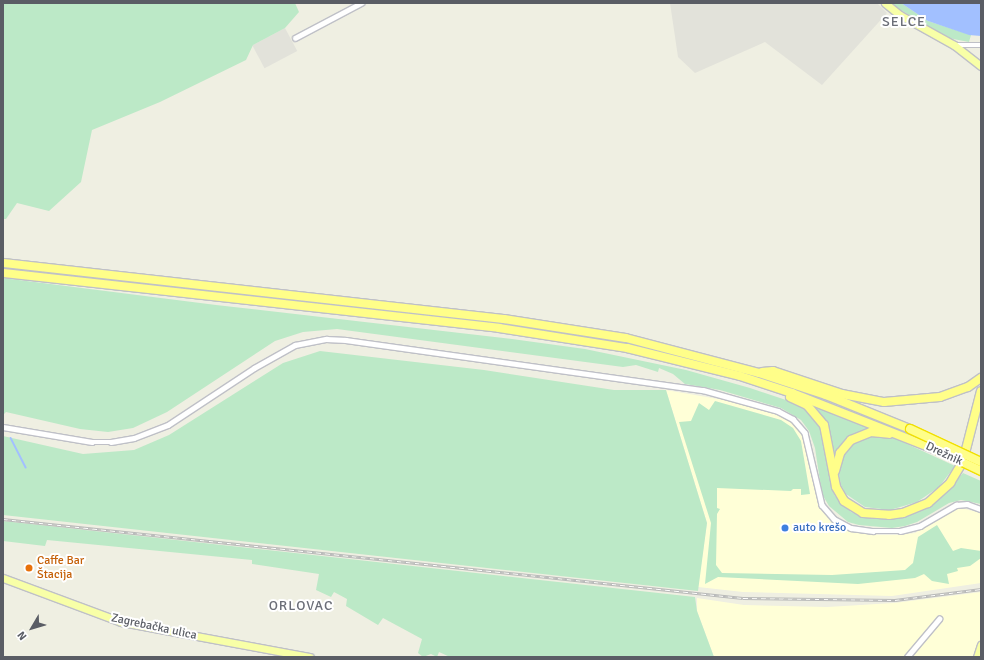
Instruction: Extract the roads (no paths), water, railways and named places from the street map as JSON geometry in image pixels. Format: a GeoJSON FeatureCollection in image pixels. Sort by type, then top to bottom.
{"type":"FeatureCollection","features":[{"type":"Feature","properties":{"kind":"highway"},"geometry":{"type":"LineString","coordinates":[[3,264],[512,320],[626,338],[759,372],[826,395],[909,433]]}},
{"type":"Feature","properties":{"kind":"highway"},"geometry":{"type":"LineString","coordinates":[[3,273],[553,335],[658,355],[740,376],[909,433]]}},
{"type":"Feature","properties":{"kind":"highway"},"geometry":{"type":"LineString","coordinates":[[759,372],[773,371],[842,394],[884,402],[940,397],[968,387],[981,378]]}},
{"type":"Feature","properties":{"kind":"highway"},"geometry":{"type":"LineString","coordinates":[[740,376],[751,385],[799,401],[814,411],[827,434],[834,478],[844,501],[863,513],[896,514],[928,503],[950,483],[963,461],[981,391]]}},
{"type":"Feature","properties":{"kind":"highway"},"geometry":{"type":"LineString","coordinates":[[834,478],[840,453],[851,440],[857,436],[880,432],[900,438],[909,433]]}},
{"type":"Feature","properties":{"kind":"highway","name":"Drežnik"},"geometry":{"type":"LineString","coordinates":[[909,433],[981,462]]}},
{"type":"Feature","properties":{"kind":"highway","name":"Drežnik"},"geometry":{"type":"LineString","coordinates":[[909,433],[981,472]]}},
{"type":"Feature","properties":{"kind":"main road"},"geometry":{"type":"LineString","coordinates":[[886,3],[900,15],[954,45],[981,66]]}},
{"type":"Feature","properties":{"kind":"main road","name":"Zagrebačka ulica"},"geometry":{"type":"LineString","coordinates":[[3,578],[121,622],[310,657]]}},
{"type":"Feature","properties":{"kind":"main road"},"geometry":{"type":"LineString","coordinates":[[977,657],[981,645]]}},
{"type":"Feature","properties":{"kind":"street"},"geometry":{"type":"LineString","coordinates":[[295,38],[361,3]]}},
{"type":"Feature","properties":{"kind":"street"},"geometry":{"type":"LineString","coordinates":[[954,45],[981,45]]}},
{"type":"Feature","properties":{"kind":"street"},"geometry":{"type":"LineString","coordinates":[[3,427],[92,442],[111,442],[134,438],[177,420],[276,355],[295,346],[326,339],[366,342],[674,386],[738,398],[778,411],[794,419],[801,427],[808,440],[820,500],[831,516],[847,526],[874,531],[900,531],[920,526],[956,505],[967,504],[981,509]]}},
{"type":"Feature","properties":{"kind":"street"},"geometry":{"type":"LineString","coordinates":[[907,657],[939,619]]}},
{"type":"Feature","properties":{"kind":"water"},"geometry":{"type":"Polygon","coordinates":[[[901,3],[981,3],[981,36],[969,35],[928,21],[901,3]]]}},
{"type":"Feature","properties":{"kind":"waterway"},"geometry":{"type":"LineString","coordinates":[[11,438],[26,467]]}},
{"type":"Feature","properties":{"kind":"railway"},"geometry":{"type":"LineString","coordinates":[[3,519],[743,598],[895,600],[981,589]]}},
{"type":"Feature","properties":{"kind":"place","name":"auto krešo"},"geometry":{"type":"Point","coordinates":[785,528]}},
{"type":"Feature","properties":{"kind":"place","name":"Caffe Bar Štacija"},"geometry":{"type":"Point","coordinates":[29,568]}},
{"type":"Feature","properties":{"kind":"district","name":"SELCE"},"geometry":{"type":"Point","coordinates":[904,22]}},
{"type":"Feature","properties":{"kind":"district","name":"ORLOVAC"},"geometry":{"type":"Point","coordinates":[301,606]}}]}
